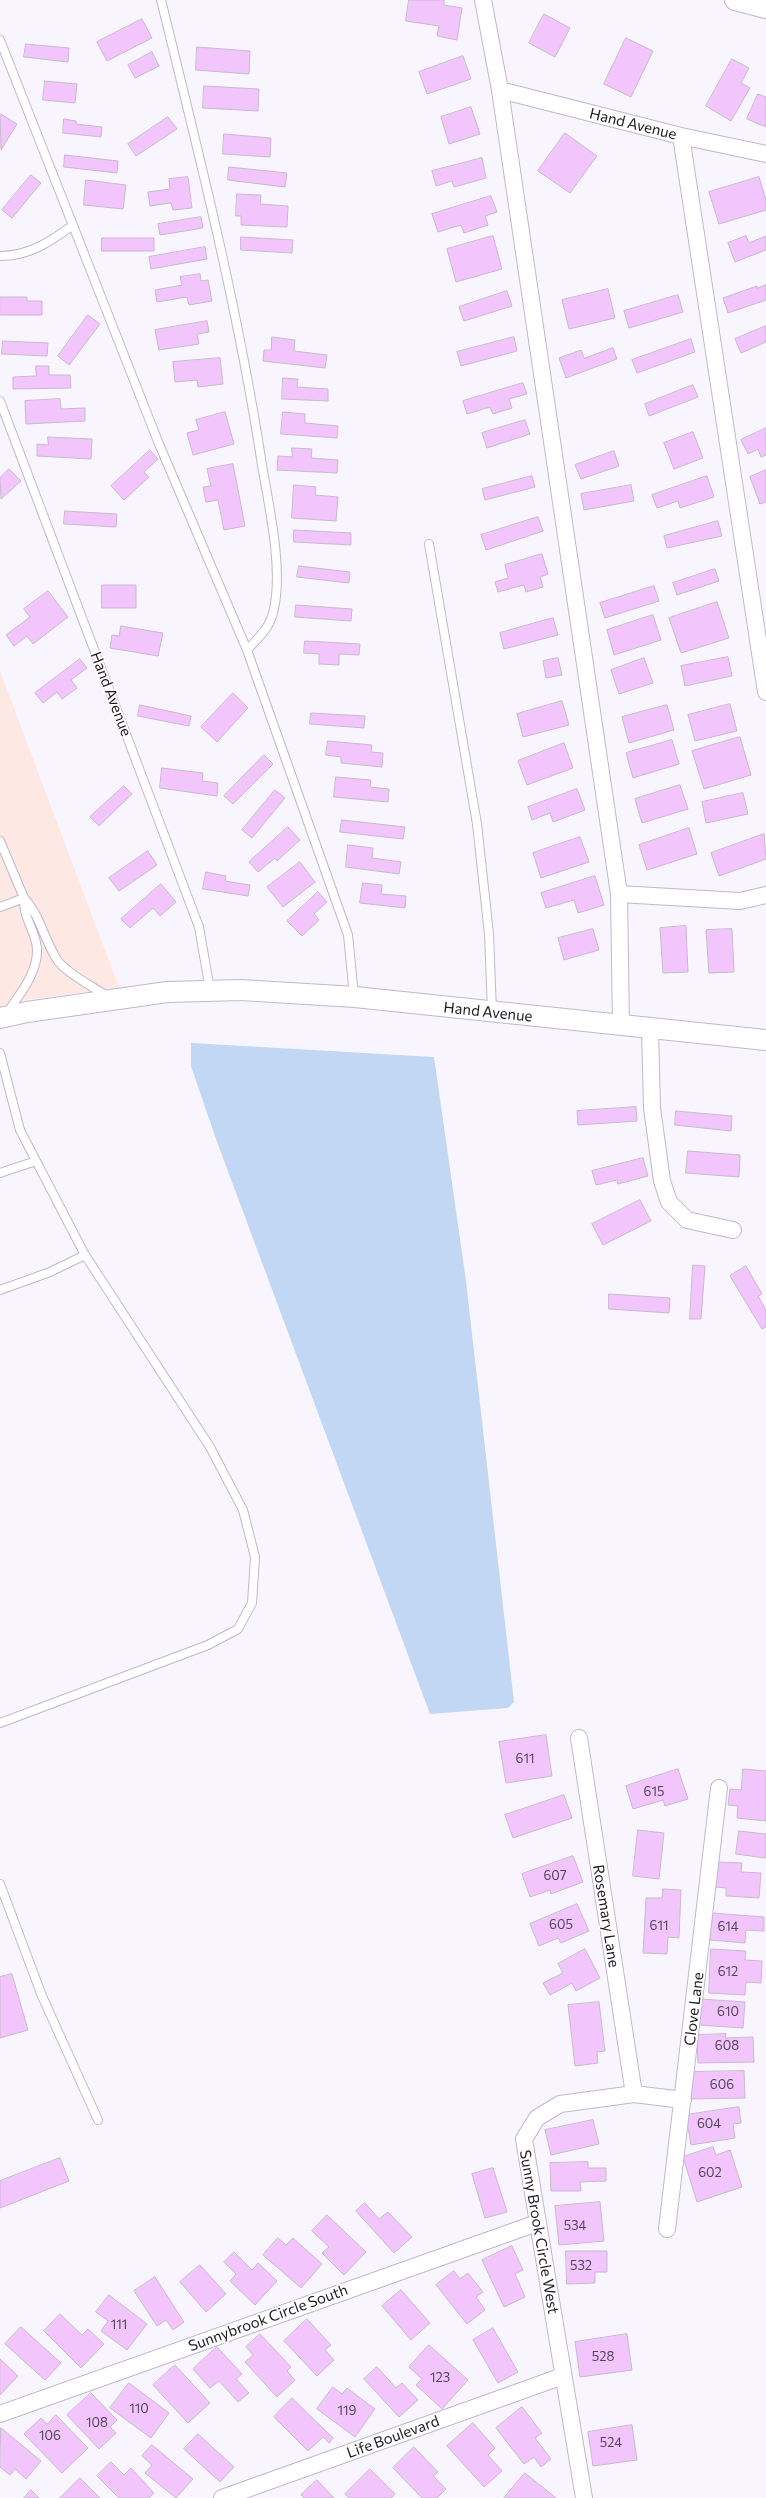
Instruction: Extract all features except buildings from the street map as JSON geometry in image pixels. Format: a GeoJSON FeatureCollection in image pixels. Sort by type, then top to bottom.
{"type":"FeatureCollection","features":[{"type":"Feature","properties":{"kind":"street"},"geometry":{"type":"LineString","coordinates":[[483,0],[500,90],[619,894],[621,1026]]}},
{"type":"Feature","properties":{"kind":"street"},"geometry":{"type":"LineString","coordinates":[[735,0],[766,8]]}},
{"type":"Feature","properties":{"kind":"street","name":"Hand Avenue"},"geometry":{"type":"LineString","coordinates":[[500,90],[682,136],[766,154]]}},
{"type":"Feature","properties":{"kind":"street"},"geometry":{"type":"LineString","coordinates":[[682,136],[766,692]]}},
{"type":"Feature","properties":{"kind":"street"},"geometry":{"type":"LineString","coordinates":[[619,894],[740,901],[766,895]]}},
{"type":"Feature","properties":{"kind":"street","name":"Hand Avenue"},"geometry":{"type":"LineString","coordinates":[[2,1018],[27,1012],[167,992],[242,990],[354,997],[766,1040]]}},
{"type":"Feature","properties":{"kind":"street"},"geometry":{"type":"LineString","coordinates":[[650,1029],[652,1108],[662,1181],[669,1202],[687,1220],[733,1230]]}},
{"type":"Feature","properties":{"kind":"street","name":"Rosemary Lane"},"geometry":{"type":"LineString","coordinates":[[579,1738],[634,2094]]}},
{"type":"Feature","properties":{"kind":"street","name":"Clove Lane"},"geometry":{"type":"LineString","coordinates":[[667,2229],[719,1788]]}},
{"type":"Feature","properties":{"kind":"street","name":"Sunny Brook Circle West"},"geometry":{"type":"LineString","coordinates":[[584,2498],[524,2139],[537,2118],[560,2104],[634,2094],[683,2100]]}},
{"type":"Feature","properties":{"kind":"street","name":"Sunnybrook Circle South"},"geometry":{"type":"LineString","coordinates":[[0,2414],[537,2223]]}},
{"type":"Feature","properties":{"kind":"street","name":"Life Boulevard"},"geometry":{"type":"LineString","coordinates":[[222,2498],[564,2376]]}},
{"type":"Feature","properties":{"kind":"lane"},"geometry":{"type":"LineString","coordinates":[[160,0],[212,206],[257,431],[274,541],[275,607],[270,625],[247,650]]}},
{"type":"Feature","properties":{"kind":"lane"},"geometry":{"type":"LineString","coordinates":[[0,40],[159,444],[247,650],[348,935],[354,997]]}},
{"type":"Feature","properties":{"kind":"lane"},"geometry":{"type":"LineString","coordinates":[[0,256],[26,252],[49,243],[73,225]]}},
{"type":"Feature","properties":{"kind":"lane","name":"Hand Avenue"},"geometry":{"type":"LineString","coordinates":[[0,401],[199,927],[210,991]]}},
{"type":"Feature","properties":{"kind":"lane"},"geometry":{"type":"LineString","coordinates":[[429,544],[478,831],[489,934],[492,1012]]}},
{"type":"Feature","properties":{"kind":"lane"},"geometry":{"type":"LineString","coordinates":[[0,841],[24,898],[33,908],[49,945],[59,962],[112,1000]]}},
{"type":"Feature","properties":{"kind":"lane"},"geometry":{"type":"LineString","coordinates":[[0,907],[24,898]]}},
{"type":"Feature","properties":{"kind":"lane"},"geometry":{"type":"LineString","coordinates":[[2,1018],[27,982],[34,965],[37,949],[23,910],[24,898]]}},
{"type":"Feature","properties":{"kind":"lane"},"geometry":{"type":"LineString","coordinates":[[0,1053],[20,1130],[85,1255],[210,1447],[242,1510],[255,1557],[252,1603],[238,1630],[208,1645],[0,1723]]}},
{"type":"Feature","properties":{"kind":"lane"},"geometry":{"type":"LineString","coordinates":[[0,1173],[36,1161]]}},
{"type":"Feature","properties":{"kind":"lane"},"geometry":{"type":"LineString","coordinates":[[0,1290],[50,1272],[85,1255]]}},
{"type":"Feature","properties":{"kind":"lane"},"geometry":{"type":"LineString","coordinates":[[0,1884],[42,1996],[98,2120]]}},
{"type":"Feature","properties":{"kind":"shaded area"},"geometry":{"type":"Polygon","coordinates":[[[0,671],[119,987],[25,1000],[0,1007],[0,671]]]}},
{"type":"Feature","properties":{"kind":"water"},"geometry":{"type":"Polygon","coordinates":[[[191,1043],[434,1057],[466,1281],[514,1702],[508,1708],[430,1714],[216,1139],[191,1066],[191,1043]]]}}]}
